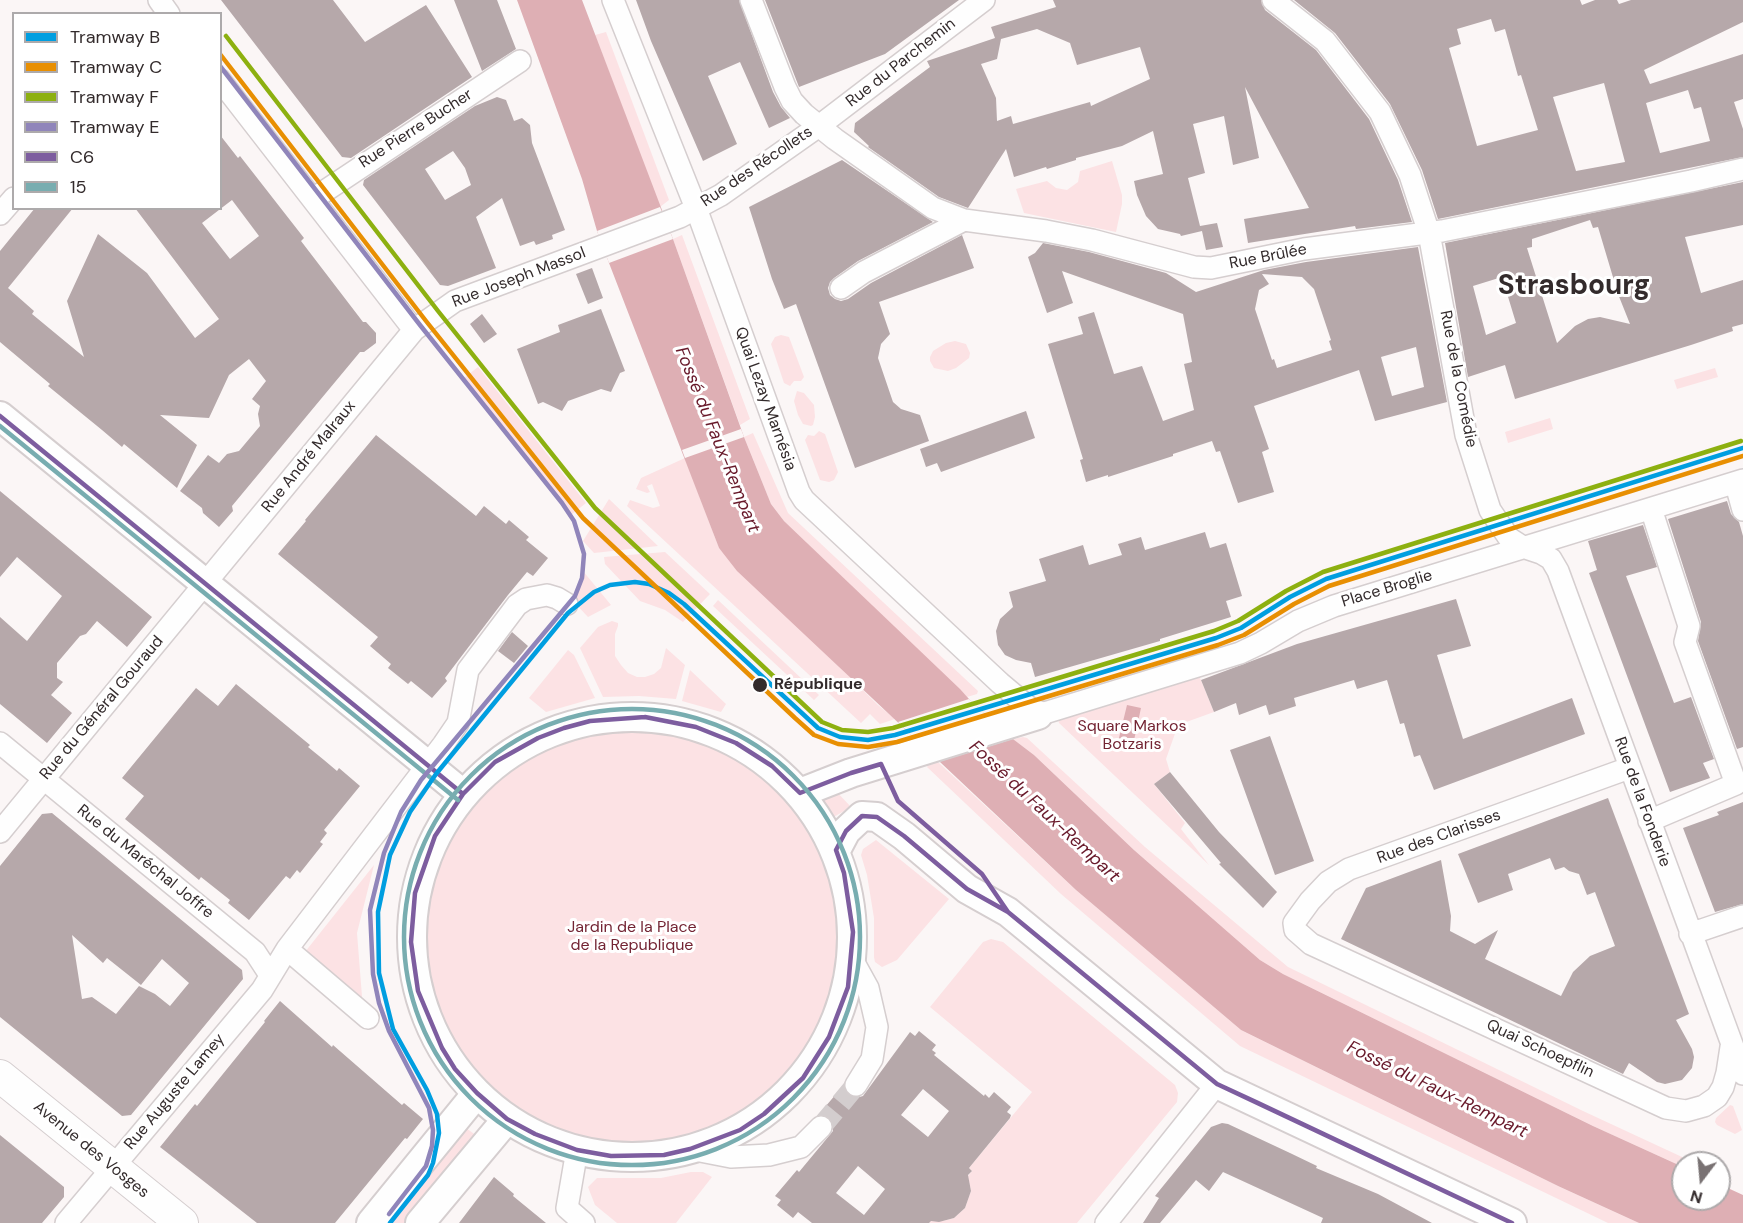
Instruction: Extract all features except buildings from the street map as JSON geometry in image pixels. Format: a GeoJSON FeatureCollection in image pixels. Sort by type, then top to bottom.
{"type":"FeatureCollection","features":[{"type":"Feature","properties":{"kind":"main road","name":"Avenue des Vosges"},"geometry":{"type":"LineString","coordinates":[[0,1076],[182,1223]]}},
{"type":"Feature","properties":{"kind":"street","name":"Quai Lezay Marnésia"},"geometry":{"type":"LineString","coordinates":[[613,0],[688,213],[804,500],[991,675],[1027,718]]}},
{"type":"Feature","properties":{"kind":"street","name":"Rue Brûlée"},"geometry":{"type":"LineString","coordinates":[[751,0],[792,101],[819,126],[933,208],[964,220],[1058,233],[1110,244],[1194,267],[1211,268],[1304,249],[1429,233],[1743,169]]}},
{"type":"Feature","properties":{"kind":"street","name":"Rue du Parchemin"},"geometry":{"type":"LineString","coordinates":[[819,126],[984,0]]}},
{"type":"Feature","properties":{"kind":"street","name":"Rue de la Comédie"},"geometry":{"type":"LineString","coordinates":[[1273,0],[1325,41],[1380,112],[1410,175],[1429,233],[1467,435],[1490,510],[1509,538],[1523,547]]}},
{"type":"Feature","properties":{"kind":"street","name":"Rue Pierre Bucher"},"geometry":{"type":"LineString","coordinates":[[313,199],[520,61]]}},
{"type":"Feature","properties":{"kind":"street"},"geometry":{"type":"LineString","coordinates":[[222,83],[414,330]]}},
{"type":"Feature","properties":{"kind":"street","name":"Rue des Récollets"},"geometry":{"type":"LineString","coordinates":[[595,249],[688,213],[721,195],[819,126]]}},
{"type":"Feature","properties":{"kind":"street"},"geometry":{"type":"LineString","coordinates":[[0,214],[12,200]]}},
{"type":"Feature","properties":{"kind":"street"},"geometry":{"type":"LineString","coordinates":[[841,288],[864,272],[964,220]]}},
{"type":"Feature","properties":{"kind":"street","name":"Rue Joseph Massol"},"geometry":{"type":"LineString","coordinates":[[414,330],[455,302],[595,249]]}},
{"type":"Feature","properties":{"kind":"street","name":"Rue André Malraux"},"geometry":{"type":"LineString","coordinates":[[204,584],[414,330]]}},
{"type":"Feature","properties":{"kind":"street"},"geometry":{"type":"LineString","coordinates":[[0,416],[204,584],[435,756],[462,794]]}},
{"type":"Feature","properties":{"kind":"street","name":"Place Broglie"},"geometry":{"type":"LineString","coordinates":[[1027,718],[1240,653],[1312,614],[1523,547],[1651,510],[1741,494]]}},
{"type":"Feature","properties":{"kind":"street"},"geometry":{"type":"LineString","coordinates":[[1649,821],[1736,784],[1685,642],[1689,626],[1654,518]]}},
{"type":"Feature","properties":{"kind":"street","name":"Rue de la Fonderie"},"geometry":{"type":"LineString","coordinates":[[1523,547],[1551,559],[1558,571],[1743,1074]]}},
{"type":"Feature","properties":{"kind":"street","name":"Rue du Général Gouraud"},"geometry":{"type":"LineString","coordinates":[[0,832],[204,584]]}},
{"type":"Feature","properties":{"kind":"street","name":"Rue Auguste Lamey"},"geometry":{"type":"LineString","coordinates":[[66,1223],[266,982],[287,949],[435,756],[458,723],[468,670],[517,605],[526,599],[547,595],[567,604]]}},
{"type":"Feature","properties":{"kind":"street"},"geometry":{"type":"LineString","coordinates":[[645,717],[696,727],[736,743],[772,766],[800,793],[818,816],[836,850],[844,873],[853,932],[852,959],[848,987],[829,1037],[803,1078],[764,1114],[740,1130],[690,1149],[664,1155],[611,1156],[577,1150],[535,1134],[507,1119],[477,1093],[455,1069],[442,1048],[418,991],[411,942],[415,893],[432,845],[445,819],[462,794],[495,762],[538,738],[564,728],[591,721],[645,717]]}},
{"type":"Feature","properties":{"kind":"street"},"geometry":{"type":"LineString","coordinates":[[800,793],[851,773],[1027,718]]}},
{"type":"Feature","properties":{"kind":"street","name":"Rue du Maréchal Joffre"},"geometry":{"type":"LineString","coordinates":[[0,743],[255,952],[266,982]]}},
{"type":"Feature","properties":{"kind":"street","name":"Rue des Clarisses"},"geometry":{"type":"LineString","coordinates":[[1311,944],[1299,935],[1294,923],[1310,901],[1338,875],[1349,869],[1629,768]]}},
{"type":"Feature","properties":{"kind":"street"},"geometry":{"type":"LineString","coordinates":[[836,850],[846,831],[862,816],[877,817],[888,823],[967,889],[1008,912],[1217,1084],[1512,1223]]}},
{"type":"Feature","properties":{"kind":"street"},"geometry":{"type":"LineString","coordinates":[[1690,934],[1743,916]]}},
{"type":"Feature","properties":{"kind":"street","name":"Quai Schoepflin"},"geometry":{"type":"LineString","coordinates":[[1311,944],[1666,1108],[1686,1111],[1704,1106],[1717,1097],[1728,1073],[1732,1042]]}},
{"type":"Feature","properties":{"kind":"street"},"geometry":{"type":"LineString","coordinates":[[287,949],[368,1018]]}},
{"type":"Feature","properties":{"kind":"street"},"geometry":{"type":"LineString","coordinates":[[852,959],[868,988],[877,1027],[872,1059],[856,1085]]}},
{"type":"Feature","properties":{"kind":"street"},"geometry":{"type":"LineString","coordinates":[[1106,1223],[1217,1084]]}},
{"type":"Feature","properties":{"kind":"street"},"geometry":{"type":"LineString","coordinates":[[371,1223],[477,1093]]}},
{"type":"Feature","properties":{"kind":"street"},"geometry":{"type":"LineString","coordinates":[[420,1223],[507,1119]]}},
{"type":"Feature","properties":{"kind":"street"},"geometry":{"type":"LineString","coordinates":[[690,1149],[731,1157],[769,1155],[801,1146],[821,1127]]}},
{"type":"Feature","properties":{"kind":"street"},"geometry":{"type":"LineString","coordinates":[[577,1150],[567,1208],[584,1223]]}},
{"type":"Feature","properties":{"kind":"green space"},"geometry":{"type":"Polygon","coordinates":[[[606,32],[669,200],[660,207],[595,35],[606,32]]]}},
{"type":"Feature","properties":{"kind":"green space"},"geometry":{"type":"Polygon","coordinates":[[[1112,161],[1122,195],[1116,232],[1024,213],[1016,189],[1047,181],[1056,188],[1067,190],[1078,182],[1080,171],[1112,161]]]}},
{"type":"Feature","properties":{"kind":"green space"},"geometry":{"type":"Polygon","coordinates":[[[682,235],[750,419],[740,425],[673,239],[682,235]]]}},
{"type":"Feature","properties":{"kind":"green space"},"geometry":{"type":"Polygon","coordinates":[[[781,335],[789,337],[804,377],[801,381],[794,381],[790,386],[784,383],[771,344],[775,337],[781,335]]]}},
{"type":"Feature","properties":{"kind":"green space"},"geometry":{"type":"Polygon","coordinates":[[[955,341],[966,344],[970,353],[969,358],[948,371],[934,368],[930,361],[933,351],[946,343],[955,341]]]}},
{"type":"Feature","properties":{"kind":"green space"},"geometry":{"type":"Polygon","coordinates":[[[478,367],[586,503],[571,515],[464,378],[478,367]]]}},
{"type":"Feature","properties":{"kind":"green space"},"geometry":{"type":"Polygon","coordinates":[[[1715,368],[1718,377],[1677,389],[1674,380],[1715,368]]]}},
{"type":"Feature","properties":{"kind":"green space"},"geometry":{"type":"Polygon","coordinates":[[[797,391],[804,393],[814,405],[815,417],[811,426],[803,424],[798,415],[794,401],[797,391]]]}},
{"type":"Feature","properties":{"kind":"green space"},"geometry":{"type":"Polygon","coordinates":[[[1550,418],[1553,429],[1508,443],[1505,432],[1550,418]]]}},
{"type":"Feature","properties":{"kind":"green space"},"geometry":{"type":"Polygon","coordinates":[[[819,431],[825,434],[838,472],[834,480],[829,482],[820,480],[805,440],[808,435],[814,436],[819,431]]]}},
{"type":"Feature","properties":{"kind":"green space"},"geometry":{"type":"Polygon","coordinates":[[[753,433],[788,513],[978,691],[977,694],[967,697],[784,521],[771,504],[744,437],[753,433]]]}},
{"type":"Feature","properties":{"kind":"green space"},"geometry":{"type":"Polygon","coordinates":[[[685,458],[719,548],[878,705],[895,719],[880,724],[870,714],[861,723],[627,506],[630,500],[653,508],[660,506],[652,484],[647,486],[650,492],[647,493],[636,489],[641,478],[685,458]]]}},
{"type":"Feature","properties":{"kind":"green space"},"geometry":{"type":"Polygon","coordinates":[[[609,499],[658,546],[594,553],[583,541],[609,499]]]}},
{"type":"Feature","properties":{"kind":"green space"},"geometry":{"type":"Polygon","coordinates":[[[665,552],[710,594],[683,622],[665,610],[640,601],[605,564],[604,557],[665,552]]]}},
{"type":"Feature","properties":{"kind":"green space"},"geometry":{"type":"Polygon","coordinates":[[[583,571],[611,605],[588,617],[572,600],[583,571]]]}},
{"type":"Feature","properties":{"kind":"green space"},"geometry":{"type":"Polygon","coordinates":[[[718,600],[819,695],[814,700],[713,606],[718,600]]]}},
{"type":"Feature","properties":{"kind":"green space"},"geometry":{"type":"Polygon","coordinates":[[[612,621],[618,623],[615,634],[615,656],[628,673],[637,677],[654,674],[661,668],[666,648],[685,665],[676,699],[639,696],[603,697],[580,648],[598,627],[612,621]]]}},
{"type":"Feature","properties":{"kind":"green space"},"geometry":{"type":"Polygon","coordinates":[[[568,650],[574,655],[595,698],[546,712],[529,698],[568,650]]]}},
{"type":"Feature","properties":{"kind":"green space"},"geometry":{"type":"Polygon","coordinates":[[[690,670],[726,704],[721,712],[682,701],[690,670]]]}},
{"type":"Feature","properties":{"kind":"green space","name":"Square Markos Botzaris"},"geometry":{"type":"Polygon","coordinates":[[[1198,673],[1214,712],[1178,725],[1166,759],[1170,772],[1154,784],[1185,823],[1181,829],[1209,865],[1059,723],[1058,719],[1198,673]]]}},
{"type":"Feature","properties":{"kind":"green space","name":"Jardin de la Place de la Republique"},"geometry":{"type":"Polygon","coordinates":[[[633,729],[674,733],[713,744],[749,764],[780,790],[806,821],[826,857],[837,896],[841,937],[837,978],[826,1017],[806,1053],[780,1084],[749,1110],[713,1130],[674,1141],[633,1145],[592,1141],[553,1130],[517,1110],[486,1084],[460,1053],[440,1017],[429,978],[425,937],[429,896],[440,857],[460,821],[486,790],[517,764],[553,744],[592,733],[633,729]]]}},
{"type":"Feature","properties":{"kind":"green space"},"geometry":{"type":"Polygon","coordinates":[[[1027,738],[1145,847],[1288,967],[1671,1152],[1671,1162],[1593,1126],[1283,974],[1260,960],[1134,850],[1034,755],[1013,739],[1027,738]]]}},
{"type":"Feature","properties":{"kind":"green space"},"geometry":{"type":"Polygon","coordinates":[[[938,762],[1076,890],[1241,1030],[1558,1186],[1639,1223],[1608,1223],[1240,1046],[1061,894],[927,767],[938,762]]]}},
{"type":"Feature","properties":{"kind":"green space"},"geometry":{"type":"Polygon","coordinates":[[[835,790],[851,807],[832,818],[821,803],[822,799],[835,790]]]}},
{"type":"Feature","properties":{"kind":"green space"},"geometry":{"type":"Polygon","coordinates":[[[876,840],[949,899],[897,960],[882,967],[875,962],[874,957],[874,918],[867,875],[861,855],[863,849],[876,840]]]}},
{"type":"Feature","properties":{"kind":"green space"},"geometry":{"type":"Polygon","coordinates":[[[374,865],[357,933],[363,1009],[301,957],[374,865]]]}},
{"type":"Feature","properties":{"kind":"green space"},"geometry":{"type":"Polygon","coordinates":[[[991,939],[1003,942],[1175,1085],[1178,1093],[1177,1102],[1077,1223],[929,1223],[931,1220],[943,1221],[954,1218],[965,1208],[971,1191],[968,1176],[972,1171],[969,1168],[1032,1092],[930,1007],[983,942],[991,939]]]}},
{"type":"Feature","properties":{"kind":"green space"},"geometry":{"type":"Polygon","coordinates":[[[1730,1105],[1733,1106],[1742,1130],[1735,1134],[1715,1122],[1716,1118],[1730,1105]]]}},
{"type":"Feature","properties":{"kind":"green space"},"geometry":{"type":"Polygon","coordinates":[[[466,1128],[477,1136],[404,1223],[387,1223],[466,1128]]]}},
{"type":"Feature","properties":{"kind":"green space"},"geometry":{"type":"Polygon","coordinates":[[[703,1172],[712,1177],[676,1223],[617,1223],[595,1205],[588,1187],[597,1178],[661,1178],[703,1172]]]}},
{"type":"Feature","properties":{"kind":"water","name":"Fossé du Faux-Rempart"},"geometry":{"type":"Polygon","coordinates":[[[517,0],[582,0],[673,239],[744,437],[771,504],[784,521],[969,699],[1034,755],[1134,850],[1260,960],[1283,974],[1593,1126],[1671,1162],[1671,1211],[1731,1211],[1731,1190],[1743,1195],[1743,1223],[1639,1223],[1558,1186],[1241,1030],[1076,890],[737,571],[719,548],[597,231],[582,179],[517,0]]]}},
{"type":"Feature","properties":{"kind":"water"},"geometry":{"type":"Polygon","coordinates":[[[1127,705],[1141,708],[1133,745],[1118,742],[1127,705]]]}},
{"type":"Feature","properties":{"kind":"pier"},"geometry":{"type":"Polygon","coordinates":[[[660,207],[673,239],[609,263],[597,231],[660,207]]]}},
{"type":"Feature","properties":{"kind":"pier"},"geometry":{"type":"Polygon","coordinates":[[[741,429],[744,437],[685,458],[682,450],[741,429]]]}},
{"type":"Feature","properties":{"kind":"pier"},"geometry":{"type":"Polygon","coordinates":[[[969,699],[1013,739],[938,762],[898,722],[969,699]]]}},
{"type":"Feature","properties":{"kind":"tunnel"},"geometry":{"type":"LineString","coordinates":[[821,1127],[856,1085]]}},
{"type":"Feature","properties":{"kind":"tram line","name":"F"},"geometry":{"type":"LineString","coordinates":[[226,36],[438,311],[595,508],[822,722],[842,730],[868,732],[893,728],[1214,631],[1238,621],[1286,591],[1323,572],[1741,441]]}},
{"type":"Feature","properties":{"kind":"tram line","name":"C"},"geometry":{"type":"LineString","coordinates":[[222,57],[426,321],[583,518],[814,735],[838,744],[868,747],[897,742],[1218,645],[1244,635],[1294,604],[1329,586],[1743,456]]}},
{"type":"Feature","properties":{"kind":"tram line","name":"E"},"geometry":{"type":"LineString","coordinates":[[222,69],[420,325],[562,503],[574,521],[584,554],[582,578],[575,596],[421,780],[401,812],[384,853],[370,910],[373,974],[379,1003],[389,1031],[429,1108],[433,1130],[432,1146],[426,1166],[389,1214]]}},
{"type":"Feature","properties":{"kind":"tram line","name":"B"},"geometry":{"type":"LineString","coordinates":[[390,1223],[428,1175],[439,1133],[437,1114],[427,1090],[393,1029],[379,973],[378,912],[390,855],[410,812],[436,774],[568,613],[594,592],[610,585],[635,582],[649,584],[669,593],[684,604],[818,728],[840,737],[868,740],[895,735],[1216,638],[1241,628],[1290,597],[1326,579],[1743,448]]}},
{"type":"Feature","properties":{"kind":"transit line","name":"C6"},"geometry":{"type":"LineString","coordinates":[[0,416],[463,794]]}},
{"type":"Feature","properties":{"kind":"transit line","name":"15"},"geometry":{"type":"LineString","coordinates":[[0,426],[458,800]]}},
{"type":"Feature","properties":{"kind":"transit line","name":"15"},"geometry":{"type":"LineString","coordinates":[[632,709],[676,714],[719,727],[758,748],[793,776],[821,811],[842,850],[855,893],[860,937],[855,981],[842,1024],[821,1063],[793,1098],[758,1126],[719,1147],[676,1160],[632,1165],[588,1160],[545,1147],[506,1126],[471,1098],[443,1063],[422,1024],[409,981],[404,937],[409,893],[422,850],[443,811],[471,776],[506,748],[545,727],[588,714],[632,709]]}},
{"type":"Feature","properties":{"kind":"transit line","name":"C6"},"geometry":{"type":"LineString","coordinates":[[645,717],[696,727],[736,743],[772,766],[800,793],[881,764],[898,801],[982,874],[1008,912],[967,889],[904,836],[877,817],[862,816],[846,831],[836,850],[844,873],[853,932],[848,987],[829,1037],[803,1078],[764,1114],[740,1130],[690,1149],[664,1155],[611,1156],[577,1150],[535,1134],[507,1119],[477,1093],[455,1069],[442,1048],[418,991],[411,942],[415,893],[435,836],[463,794],[495,762],[538,738],[564,728],[590,721],[645,717]]}},
{"type":"Feature","properties":{"kind":"transit line","name":"C6"},"geometry":{"type":"LineString","coordinates":[[1008,912],[1217,1084]]}},
{"type":"Feature","properties":{"kind":"transit line","name":"C6"},"geometry":{"type":"LineString","coordinates":[[1217,1084],[1256,1102],[1512,1223],[1217,1084]]}},
{"type":"Feature","properties":{"kind":"place","name":"République"},"geometry":{"type":"Point","coordinates":[760,685]}},
{"type":"Feature","properties":{"kind":"district","name":"Strasbourg"},"geometry":{"type":"Point","coordinates":[1574,287]}}]}
